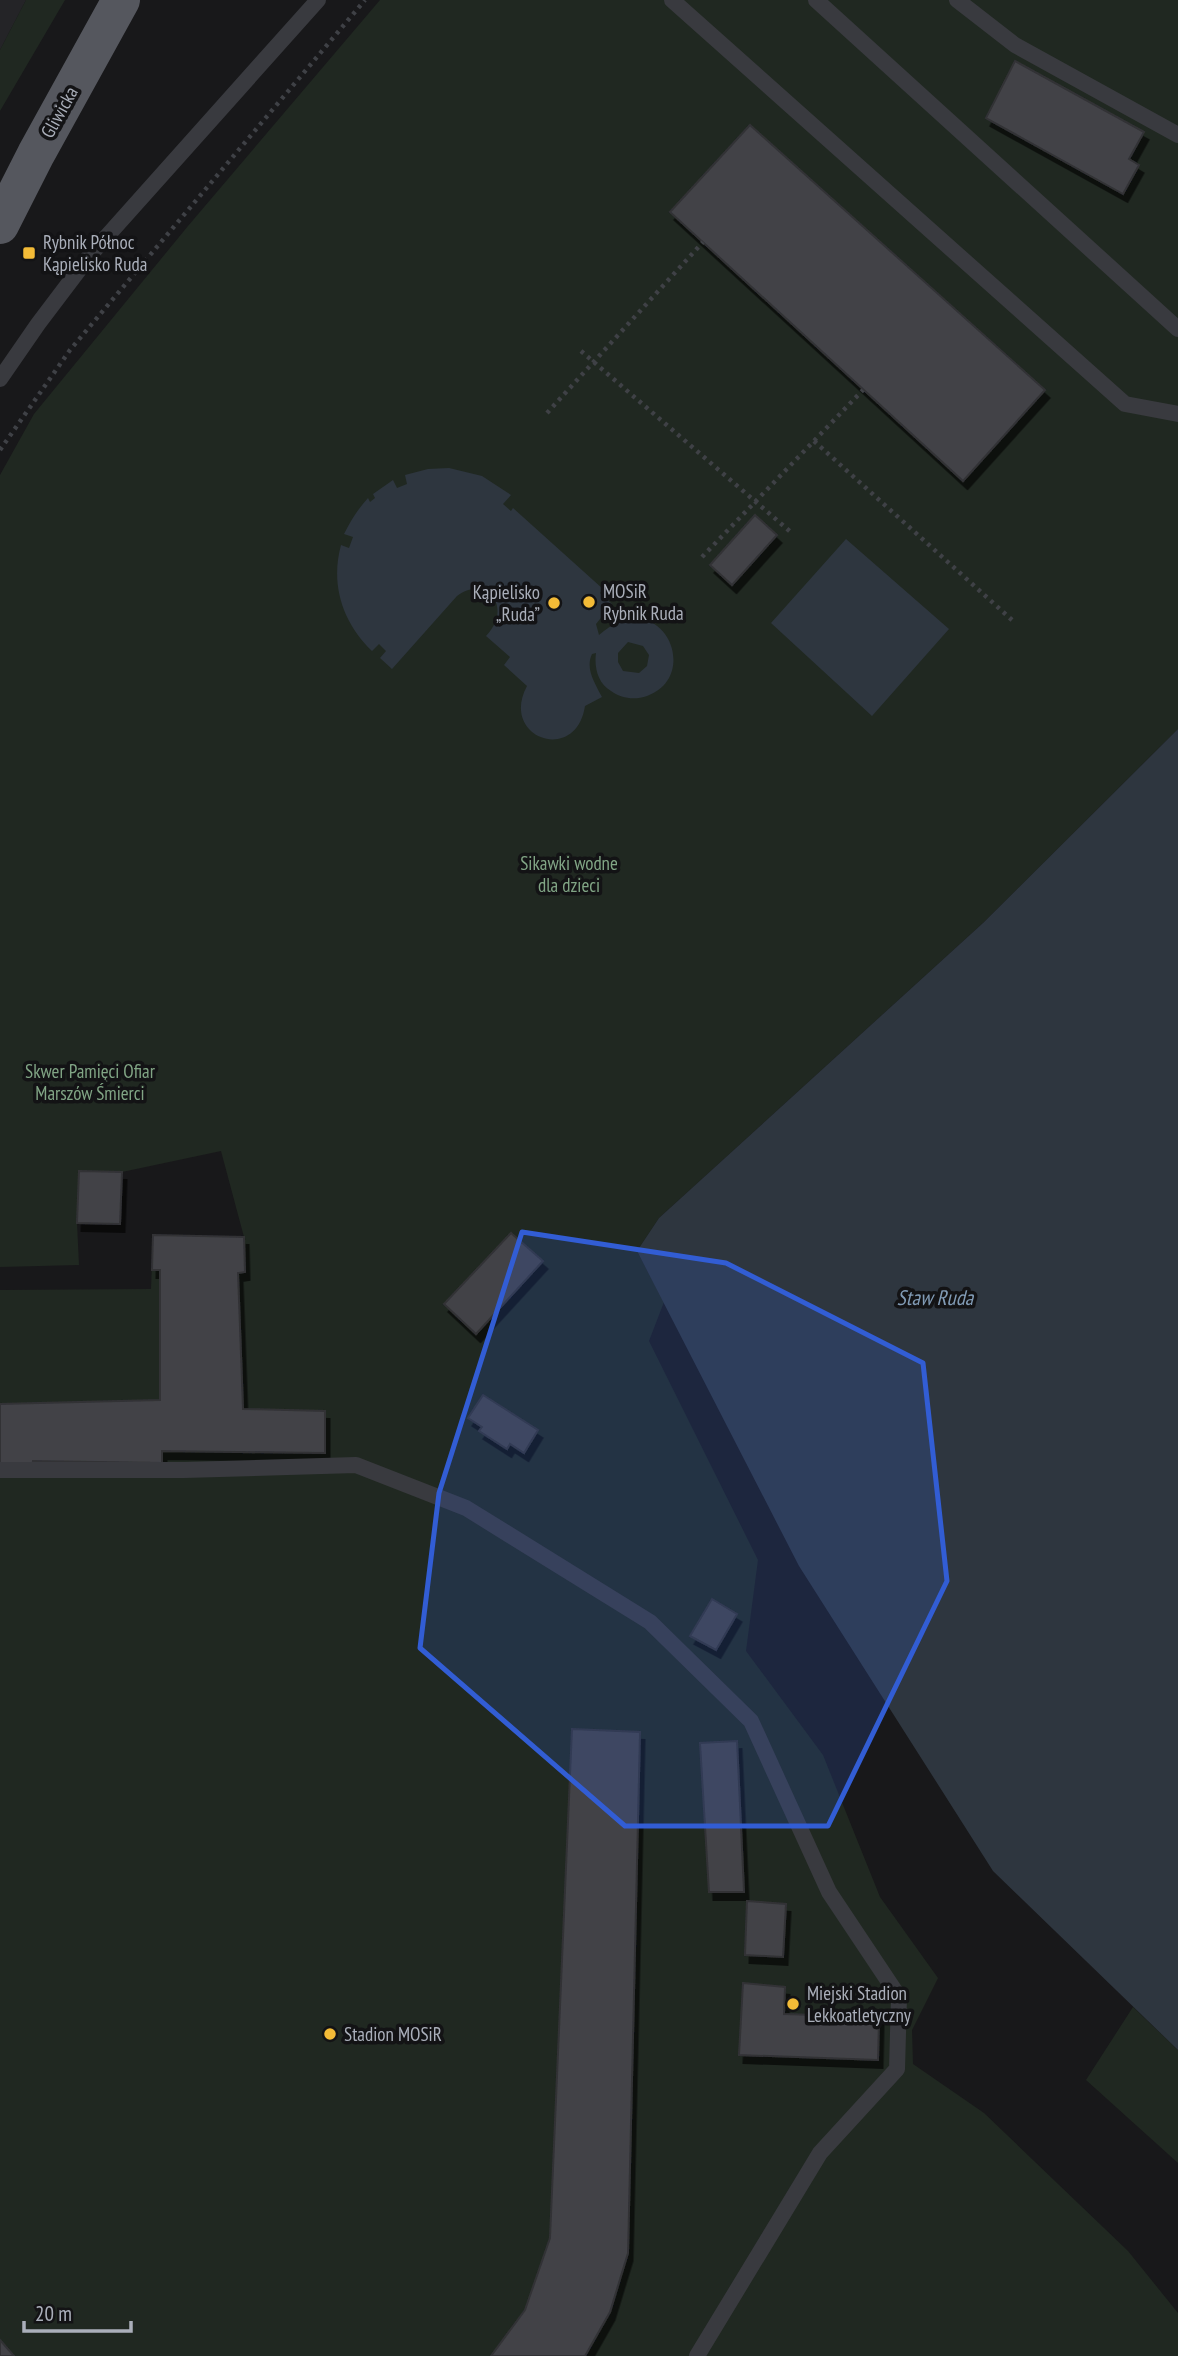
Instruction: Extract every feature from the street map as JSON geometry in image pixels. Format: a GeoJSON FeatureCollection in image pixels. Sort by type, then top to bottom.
{"type":"FeatureCollection","features":[{"type":"Feature","properties":{"kind":"main road","name":"Gliwicka"},"geometry":{"type":"LineString","coordinates":[[0,225],[36,153],[121,0]]}},
{"type":"Feature","properties":{"kind":"lane"},"geometry":{"type":"LineString","coordinates":[[0,379],[91,254],[318,0]]}},
{"type":"Feature","properties":{"kind":"lane"},"geometry":{"type":"LineString","coordinates":[[672,0],[1125,404],[1178,414]]}},
{"type":"Feature","properties":{"kind":"lane"},"geometry":{"type":"LineString","coordinates":[[816,0],[1178,329]]}},
{"type":"Feature","properties":{"kind":"lane"},"geometry":{"type":"LineString","coordinates":[[957,0],[1015,45],[1178,135]]}},
{"type":"Feature","properties":{"kind":"lane"},"geometry":{"type":"LineString","coordinates":[[0,1470],[184,1470],[356,1465],[466,1507],[650,1622],[751,1721],[829,1892],[899,1997],[897,2069],[820,2153],[697,2356]]}},
{"type":"Feature","properties":{"kind":"path"},"geometry":{"type":"LineString","coordinates":[[0,450],[70,351],[365,0]]}},
{"type":"Feature","properties":{"kind":"path"},"geometry":{"type":"LineString","coordinates":[[547,413],[703,242]]}},
{"type":"Feature","properties":{"kind":"path"},"geometry":{"type":"LineString","coordinates":[[581,351],[793,534]]}},
{"type":"Feature","properties":{"kind":"path"},"geometry":{"type":"LineString","coordinates":[[702,557],[863,390]]}},
{"type":"Feature","properties":{"kind":"path"},"geometry":{"type":"LineString","coordinates":[[814,441],[1012,620]]}},
{"type":"Feature","properties":{"kind":"highlighted area"},"geometry":{"type":"Polygon","coordinates":[[[522,1232],[726,1263],[923,1363],[947,1581],[828,1826],[625,1826],[420,1648],[439,1493],[522,1232]]]}},
{"type":"Feature","properties":{"kind":"shaded area"},"geometry":{"type":"Polygon","coordinates":[[[0,0],[26,0],[0,50],[0,0]]]}},
{"type":"Feature","properties":{"kind":"green space"},"geometry":{"type":"Polygon","coordinates":[[[26,0],[65,0],[0,111],[0,50],[26,0]]]}},
{"type":"Feature","properties":{"kind":"green space"},"geometry":{"type":"Polygon","coordinates":[[[380,0],[1178,0],[1178,729],[983,923],[659,1218],[637,1251],[664,1302],[649,1341],[758,1560],[746,1651],[823,1755],[880,1897],[938,1978],[912,2030],[913,2064],[984,2113],[1128,2251],[1178,2313],[1178,2356],[0,2356],[0,1290],[151,1289],[153,1235],[244,1237],[221,1151],[122,1172],[79,1171],[79,1265],[0,1267],[0,475],[34,414],[188,226],[380,0]]]}},
{"type":"Feature","properties":{"kind":"green space"},"geometry":{"type":"Polygon","coordinates":[[[1133,2007],[1178,2050],[1178,2163],[1086,2080],[1133,2007]]]}},
{"type":"Feature","properties":{"kind":"water","name":"Kąpielisko „Ruda”"},"geometry":{"type":"Polygon","coordinates":[[[449,468],[482,476],[511,495],[503,504],[511,511],[513,508],[603,589],[600,593],[612,604],[596,624],[599,635],[621,621],[640,619],[656,625],[667,637],[673,653],[672,670],[664,685],[647,696],[620,696],[603,684],[596,670],[596,653],[592,654],[590,671],[602,697],[585,706],[579,724],[568,735],[555,739],[542,738],[531,731],[523,719],[521,704],[527,686],[504,665],[510,657],[486,636],[494,625],[497,605],[486,591],[478,589],[468,590],[457,596],[392,669],[380,658],[386,651],[379,644],[372,651],[353,628],[338,589],[341,545],[349,548],[353,537],[344,534],[364,502],[368,498],[370,502],[375,498],[373,494],[393,480],[397,488],[407,484],[405,475],[428,469],[449,468]],[[628,642],[618,653],[618,662],[623,671],[639,673],[647,666],[649,655],[643,646],[628,642]]]}},
{"type":"Feature","properties":{"kind":"water"},"geometry":{"type":"Polygon","coordinates":[[[846,539],[949,629],[872,716],[771,623],[846,539]]]}},
{"type":"Feature","properties":{"kind":"water","name":"Staw Ruda"},"geometry":{"type":"Polygon","coordinates":[[[1178,729],[1178,2050],[993,1871],[799,1566],[637,1251],[659,1218],[983,923],[1178,729]]]}},
{"type":"Feature","properties":{"kind":"building"},"geometry":{"type":"Polygon","coordinates":[[[1015,61],[1144,132],[1129,159],[1139,165],[1123,194],[986,118],[1015,61]]]}},
{"type":"Feature","properties":{"kind":"building"},"geometry":{"type":"Polygon","coordinates":[[[750,125],[1045,390],[963,481],[670,212],[750,125]]]}},
{"type":"Feature","properties":{"kind":"building"},"geometry":{"type":"Polygon","coordinates":[[[755,515],[777,535],[732,585],[710,565],[755,515]]]}},
{"type":"Feature","properties":{"kind":"building"},"geometry":{"type":"Polygon","coordinates":[[[79,1171],[122,1172],[120,1224],[77,1223],[79,1171]]]}},
{"type":"Feature","properties":{"kind":"building"},"geometry":{"type":"Polygon","coordinates":[[[511,1233],[543,1261],[476,1334],[444,1304],[511,1233]]]}},
{"type":"Feature","properties":{"kind":"building"},"geometry":{"type":"Polygon","coordinates":[[[153,1235],[244,1237],[245,1272],[238,1273],[243,1409],[325,1411],[325,1453],[162,1451],[162,1463],[33,1461],[32,1467],[0,1465],[0,1404],[160,1400],[160,1270],[152,1270],[153,1235]]]}},
{"type":"Feature","properties":{"kind":"building"},"geometry":{"type":"Polygon","coordinates":[[[483,1395],[538,1430],[524,1453],[510,1444],[507,1449],[479,1431],[482,1427],[468,1418],[483,1395]]]}},
{"type":"Feature","properties":{"kind":"building"},"geometry":{"type":"Polygon","coordinates":[[[712,1599],[737,1614],[716,1650],[690,1636],[712,1599]]]}},
{"type":"Feature","properties":{"kind":"building"},"geometry":{"type":"Polygon","coordinates":[[[572,1729],[640,1732],[628,2253],[610,2312],[585,2356],[491,2356],[525,2310],[550,2238],[572,1729]]]}},
{"type":"Feature","properties":{"kind":"building"},"geometry":{"type":"Polygon","coordinates":[[[737,1741],[744,1892],[709,1892],[700,1743],[737,1741]]]}},
{"type":"Feature","properties":{"kind":"building"},"geometry":{"type":"Polygon","coordinates":[[[747,1901],[786,1904],[783,1957],[745,1955],[747,1901]]]}},
{"type":"Feature","properties":{"kind":"building"},"geometry":{"type":"Polygon","coordinates":[[[743,1983],[785,1987],[784,2014],[879,2017],[878,2060],[739,2055],[743,1983]]]}},
{"type":"Feature","properties":{"kind":"building"},"geometry":{"type":"Polygon","coordinates":[[[0,2340],[14,2356],[0,2356],[0,2340]]]}},
{"type":"Feature","properties":{"kind":"place","name":"Rybnik Północ Kąpielisko Ruda"},"geometry":{"type":"Point","coordinates":[29,253]}},
{"type":"Feature","properties":{"kind":"place","name":"MOSiR Rybnik Ruda"},"geometry":{"type":"Point","coordinates":[589,602]}},
{"type":"Feature","properties":{"kind":"place","name":"Kąpielisko „Ruda”"},"geometry":{"type":"Point","coordinates":[554,603]}},
{"type":"Feature","properties":{"kind":"place","name":"Miejski Stadion Lekkoatletyczny"},"geometry":{"type":"Point","coordinates":[793,2004]}},
{"type":"Feature","properties":{"kind":"place","name":"Stadion MOSiR"},"geometry":{"type":"Point","coordinates":[330,2034]}},
{"type":"Feature","properties":{"kind":"park label","name":"Sikawki wodne dla dzieci"},"geometry":{"type":"Point","coordinates":[569,874]}},
{"type":"Feature","properties":{"kind":"park label","name":"Skwer Pamięci Ofiar Marszów Śmierci"},"geometry":{"type":"Point","coordinates":[90,1082]}}]}
